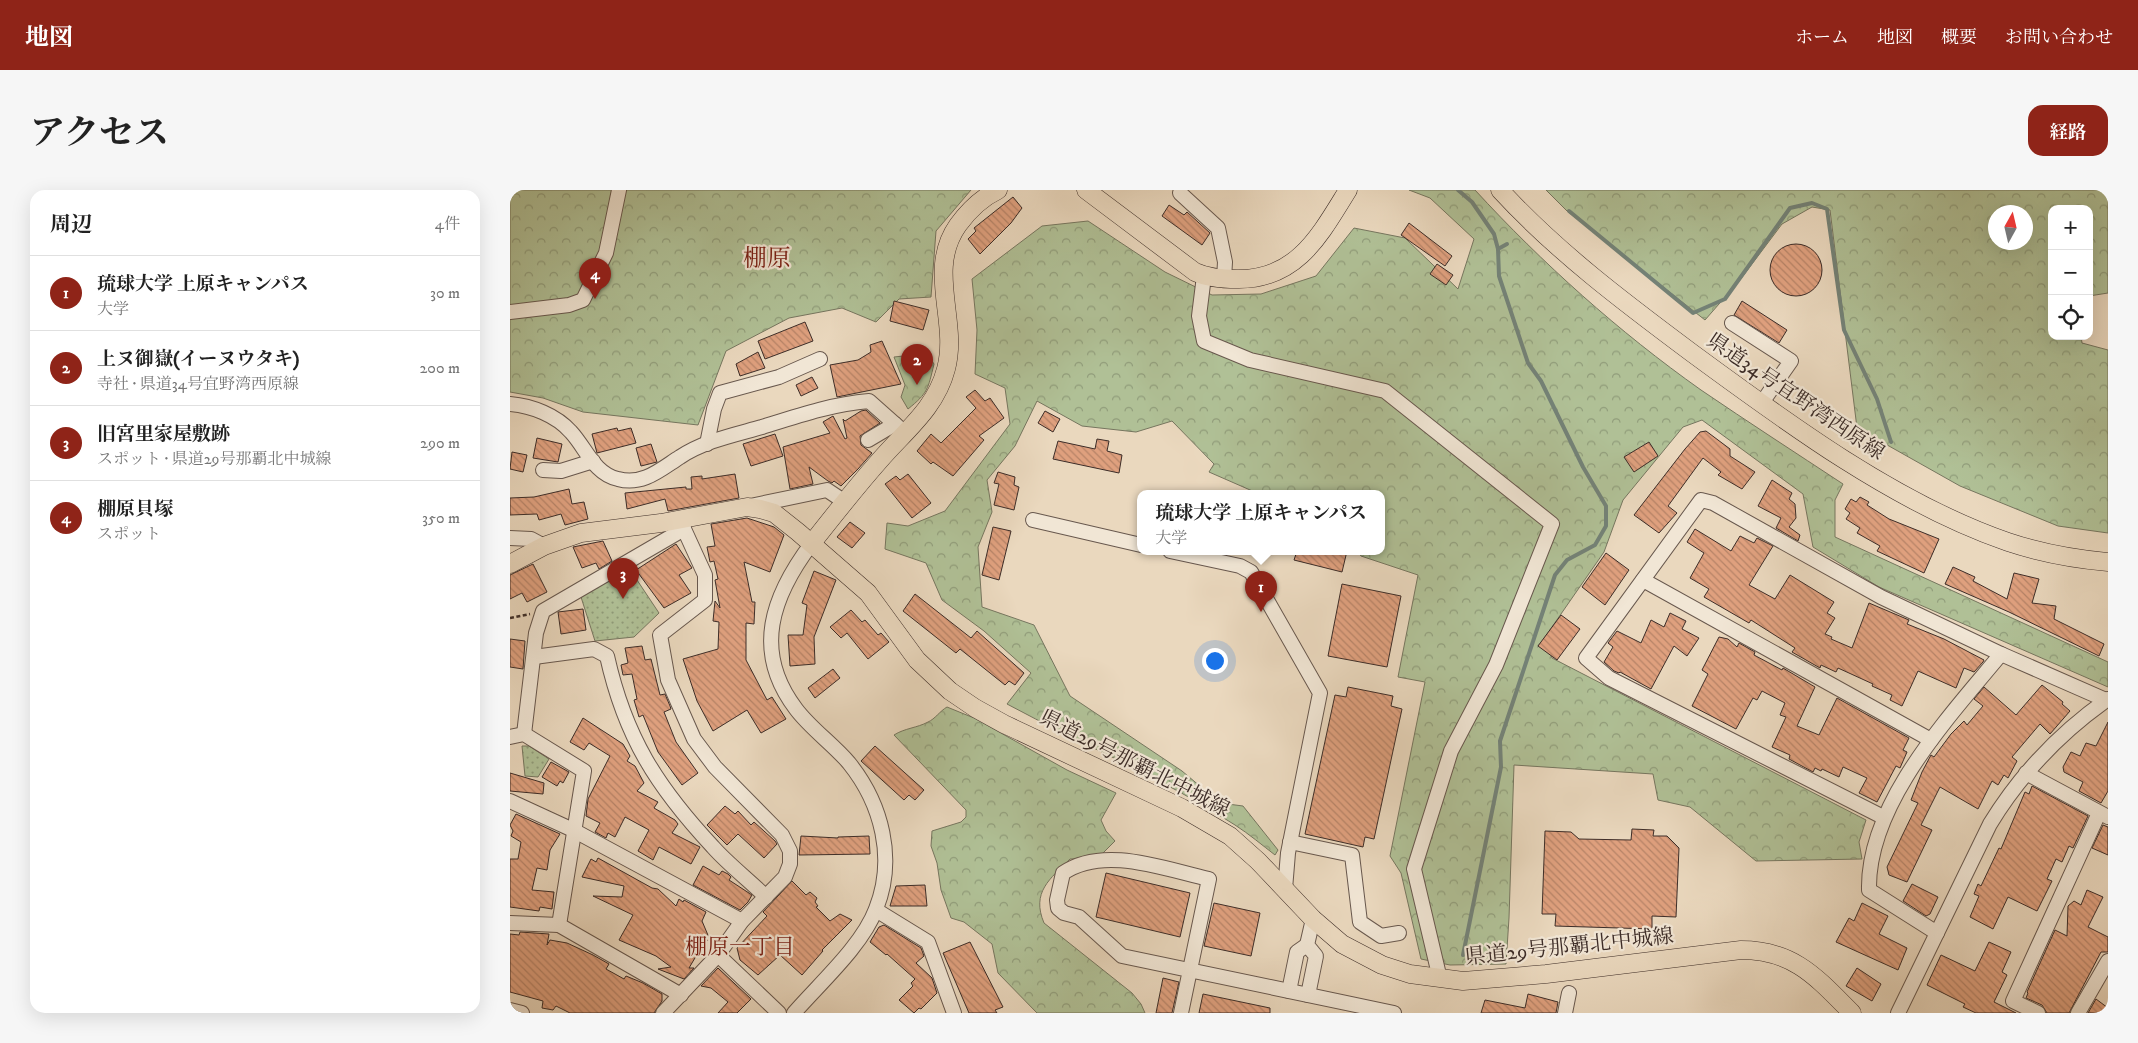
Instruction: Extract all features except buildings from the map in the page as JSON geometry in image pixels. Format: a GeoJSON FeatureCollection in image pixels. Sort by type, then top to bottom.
{"type":"FeatureCollection","features":[{"type":"Feature","properties":{"kind":"main road"},"geometry":{"type":"LineString","coordinates":[[812,543],[900,428],[922,416],[936,396],[942,383],[950,352],[942,274],[948,244],[955,229],[969,210],[998,190]]}},
{"type":"Feature","properties":{"kind":"main road"},"geometry":{"type":"LineString","coordinates":[[1086,190],[1103,200],[1175,258],[1204,276],[1224,279],[1264,276],[1282,270],[1300,258],[1313,243],[1348,190]]}},
{"type":"Feature","properties":{"kind":"main road","name":"県道34号宜野湾西原線"},"geometry":{"type":"LineString","coordinates":[[1500,190],[1546,237],[1608,288],[1761,404],[1853,464],[1923,504],[1972,528],[2040,551],[2108,562]]}},
{"type":"Feature","properties":{"kind":"main road","name":"県道29号那覇北中城線"},"geometry":{"type":"LineString","coordinates":[[510,564],[544,546],[581,533],[683,524],[747,507],[774,513],[812,543],[868,593],[917,660],[950,691],[1004,724],[1182,808],[1230,836],[1258,861],[1313,919],[1342,944],[1382,965],[1410,974],[1462,981],[1503,978],[1741,950],[1759,950],[1779,954],[1798,963],[1814,975],[1852,1013]]}},
{"type":"Feature","properties":{"kind":"street"},"geometry":{"type":"LineString","coordinates":[[510,312],[570,305],[583,300],[606,253],[619,190]]}},
{"type":"Feature","properties":{"kind":"street"},"geometry":{"type":"LineString","coordinates":[[1180,193],[1218,228],[1225,262],[1224,279]]}},
{"type":"Feature","properties":{"kind":"street"},"geometry":{"type":"LineString","coordinates":[[1204,276],[1198,316],[1204,341],[1250,360],[1385,391],[1552,524],[1496,665],[1451,751],[1414,869],[1440,979]]}},
{"type":"Feature","properties":{"kind":"street"},"geometry":{"type":"LineString","coordinates":[[1732,323],[1791,361],[1761,404]]}},
{"type":"Feature","properties":{"kind":"street"},"geometry":{"type":"LineString","coordinates":[[707,444],[714,409],[720,392],[778,377],[820,359]]}},
{"type":"Feature","properties":{"kind":"street"},"geometry":{"type":"LineString","coordinates":[[510,404],[536,410],[557,419],[571,432],[600,471],[618,480],[641,479],[664,469],[680,456],[707,444],[842,403],[869,401],[900,428],[868,440]]}},
{"type":"Feature","properties":{"kind":"street"},"geometry":{"type":"LineString","coordinates":[[543,470],[561,471],[593,461]]}},
{"type":"Feature","properties":{"kind":"street"},"geometry":{"type":"LineString","coordinates":[[747,507],[828,490],[844,502]]}},
{"type":"Feature","properties":{"kind":"street"},"geometry":{"type":"LineString","coordinates":[[1883,817],[1609,678],[1586,658],[1701,500],[1713,502],[1881,597],[2001,654],[2107,699],[2045,753],[2026,773],[1990,824],[1898,1013]]}},
{"type":"Feature","properties":{"kind":"street"},"geometry":{"type":"LineString","coordinates":[[1033,520],[1137,544]]}},
{"type":"Feature","properties":{"kind":"street"},"geometry":{"type":"LineString","coordinates":[[524,734],[536,633],[543,611],[683,524],[705,575],[705,600],[660,635],[668,680],[694,739],[715,767],[782,835],[790,851],[790,864],[785,877],[742,921],[718,956],[663,1013]]}},
{"type":"Feature","properties":{"kind":"street"},"geometry":{"type":"LineString","coordinates":[[510,538],[532,539],[544,546]]}},
{"type":"Feature","properties":{"kind":"street"},"geometry":{"type":"LineString","coordinates":[[794,1013],[848,953],[876,910],[885,866],[884,842],[879,816],[866,788],[848,763],[797,710],[782,688],[774,667],[771,631],[776,603],[795,566],[812,543]]}},
{"type":"Feature","properties":{"kind":"street"},"geometry":{"type":"LineString","coordinates":[[1189,555],[1240,566],[1251,572],[1320,693],[1290,842],[1285,890]]}},
{"type":"Feature","properties":{"kind":"street"},"geometry":{"type":"LineString","coordinates":[[1643,580],[1931,740]]}},
{"type":"Feature","properties":{"kind":"street"},"geometry":{"type":"LineString","coordinates":[[534,657],[594,649],[607,656],[615,692],[636,745],[669,797],[714,849],[766,896]]}},
{"type":"Feature","properties":{"kind":"street"},"geometry":{"type":"LineString","coordinates":[[1936,933],[1869,890],[1869,874],[1883,817],[1931,740],[2001,654]]}},
{"type":"Feature","properties":{"kind":"street"},"geometry":{"type":"LineString","coordinates":[[510,737],[524,734],[584,771],[559,925]]}},
{"type":"Feature","properties":{"kind":"street"},"geometry":{"type":"LineString","coordinates":[[2026,773],[2104,815],[2013,1001],[2038,1013]]}},
{"type":"Feature","properties":{"kind":"street"},"geometry":{"type":"LineString","coordinates":[[510,801],[573,830],[742,921]]}},
{"type":"Feature","properties":{"kind":"street"},"geometry":{"type":"LineString","coordinates":[[1290,842],[1352,855],[1360,922],[1381,936],[1399,934]]}},
{"type":"Feature","properties":{"kind":"street"},"geometry":{"type":"LineString","coordinates":[[1181,1013],[1190,969],[1209,879],[1118,859],[1076,864],[1062,873],[1057,900],[1058,908],[1064,914],[1079,917],[1122,956],[1190,969],[1394,1013]]}},
{"type":"Feature","properties":{"kind":"street"},"geometry":{"type":"LineString","coordinates":[[876,910],[928,942],[954,1013]]}},
{"type":"Feature","properties":{"kind":"street"},"geometry":{"type":"LineString","coordinates":[[1289,991],[1297,952],[1307,945],[1313,919]]}},
{"type":"Feature","properties":{"kind":"street"},"geometry":{"type":"LineString","coordinates":[[510,923],[559,925],[681,995]]}},
{"type":"Feature","properties":{"kind":"street"},"geometry":{"type":"LineString","coordinates":[[1307,945],[1316,956],[1308,995]]}},
{"type":"Feature","properties":{"kind":"street"},"geometry":{"type":"LineString","coordinates":[[718,956],[779,1013]]}},
{"type":"Feature","properties":{"kind":"street"},"geometry":{"type":"LineString","coordinates":[[2078,1013],[2108,961]]}},
{"type":"Feature","properties":{"kind":"street"},"geometry":{"type":"LineString","coordinates":[[1565,1013],[1569,993]]}},
{"type":"Feature","properties":{"kind":"street"},"geometry":{"type":"LineString","coordinates":[[510,1010],[522,1013]]}},
{"type":"Feature","properties":{"kind":"green space"},"geometry":{"type":"Polygon","coordinates":[[[510,190],[971,190],[936,231],[931,297],[899,299],[876,322],[842,308],[789,318],[726,351],[698,425],[583,412],[543,398],[510,392],[510,190]]]}},
{"type":"Feature","properties":{"kind":"green space"},"geometry":{"type":"Polygon","coordinates":[[[1409,190],[1475,190],[1554,270],[1641,345],[1701,390],[1843,484],[1835,500],[1835,537],[2108,662],[2108,687],[1879,587],[1813,547],[1803,494],[1702,420],[1683,427],[1623,500],[1604,552],[1545,637],[1552,658],[1866,820],[1859,842],[1862,859],[1756,861],[1690,807],[1658,800],[1653,774],[1514,765],[1506,964],[1450,965],[1421,959],[1401,873],[1390,856],[1425,682],[1398,677],[1418,575],[1360,555],[1385,555],[1385,490],[1250,490],[1209,472],[1214,464],[1172,421],[1136,432],[1082,426],[1037,401],[1015,446],[987,480],[992,512],[978,547],[982,607],[1034,625],[1070,696],[1182,771],[1220,803],[1243,806],[1278,850],[1275,855],[1235,825],[1180,792],[1007,704],[1031,673],[984,631],[942,600],[926,563],[885,549],[887,523],[908,526],[945,511],[1010,424],[1005,388],[975,374],[977,330],[972,279],[1042,226],[1088,221],[1165,272],[1212,295],[1261,294],[1316,276],[1354,228],[1405,238],[1458,289],[1474,239],[1430,198],[1409,190]]]}},
{"type":"Feature","properties":{"kind":"green space"},"geometry":{"type":"Polygon","coordinates":[[[1546,190],[2108,190],[2108,293],[2093,295],[2093,205],[2048,205],[2048,340],[2082,340],[2082,343],[2108,350],[2108,533],[2058,526],[1960,486],[1857,428],[1830,210],[1812,207],[1782,224],[1740,280],[1705,320],[1567,211],[1546,190]]]}},
{"type":"Feature","properties":{"kind":"green space"},"geometry":{"type":"Polygon","coordinates":[[[928,355],[934,364],[926,390],[920,399],[908,409],[901,397],[905,385],[894,357],[928,355]]]}},
{"type":"Feature","properties":{"kind":"green space"},"geometry":{"type":"Polygon","coordinates":[[[629,568],[659,613],[634,637],[595,641],[581,597],[629,568]]]}},
{"type":"Feature","properties":{"kind":"green space"},"geometry":{"type":"Polygon","coordinates":[[[947,707],[974,718],[1067,770],[1116,793],[1101,820],[1106,831],[1115,841],[1098,858],[1070,859],[1050,880],[1041,894],[1041,912],[1044,923],[1132,993],[1141,1004],[1145,1013],[1037,1013],[998,973],[992,944],[964,922],[951,918],[941,890],[937,863],[931,846],[932,831],[961,822],[966,817],[966,810],[894,735],[928,722],[947,707]]]}},
{"type":"Feature","properties":{"kind":"green space"},"geometry":{"type":"Polygon","coordinates":[[[522,746],[529,746],[549,759],[538,777],[525,776],[522,746]]]}},
{"type":"Feature","properties":{"kind":"waterway"},"geometry":{"type":"LineString","coordinates":[[1458,190],[1472,202],[1494,234],[1498,249],[1499,276],[1528,363],[1541,381],[1583,467],[1606,506],[1606,526],[1595,545],[1567,560],[1555,575],[1500,741],[1501,767],[1463,955]]}},
{"type":"Feature","properties":{"kind":"waterway"},"geometry":{"type":"LineString","coordinates":[[1569,211],[1693,313],[1725,299],[1790,208],[1812,203],[1827,209],[1844,330],[1877,399],[1891,442]]}},
{"type":"Feature","properties":{"kind":"waterway"},"geometry":{"type":"LineString","coordinates":[[1498,249],[1507,244]]}},
{"type":"Feature","properties":{"kind":"place","name":"棚原貝塚"},"geometry":{"type":"Point","coordinates":[595,299]}},
{"type":"Feature","properties":{"kind":"place","name":"上ヌ御嶽(イーヌウタキ)"},"geometry":{"type":"Point","coordinates":[917,385]}},
{"type":"Feature","properties":{"kind":"place","name":"旧宮里家屋敷跡"},"geometry":{"type":"Point","coordinates":[623,599]}},
{"type":"Feature","properties":{"kind":"place","name":"琉球大学 上原キャンパス"},"geometry":{"type":"Point","coordinates":[1261,612]}},
{"type":"Feature","properties":{"kind":"district","name":"棚原"},"geometry":{"type":"Point","coordinates":[767,258]}},
{"type":"Feature","properties":{"kind":"district","name":"棚原一丁目"},"geometry":{"type":"Point","coordinates":[740,946]}}]}
